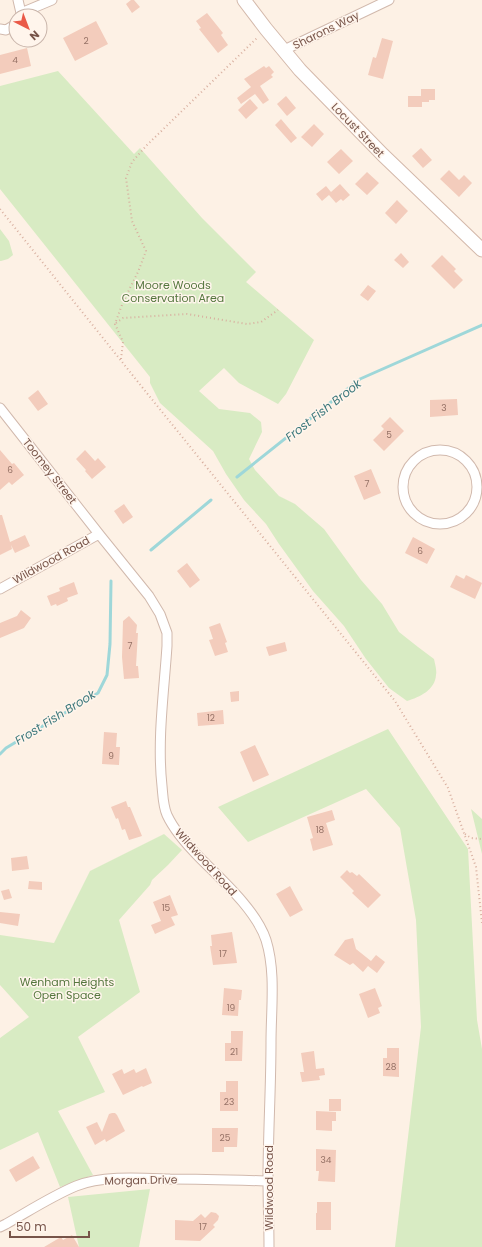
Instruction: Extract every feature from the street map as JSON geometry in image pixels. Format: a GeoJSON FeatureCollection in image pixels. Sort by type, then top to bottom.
{"type":"FeatureCollection","features":[{"type":"Feature","properties":{"kind":"main road","name":"Locust Street"},"geometry":{"type":"LineString","coordinates":[[244,0],[300,70],[383,155],[482,250]]}},
{"type":"Feature","properties":{"kind":"street"},"geometry":{"type":"LineString","coordinates":[[35,8],[52,0]]}},
{"type":"Feature","properties":{"kind":"street","name":"Sharons Way"},"geometry":{"type":"LineString","coordinates":[[284,50],[390,0]]}},
{"type":"Feature","properties":{"kind":"street","name":"Toomey Street"},"geometry":{"type":"LineString","coordinates":[[0,408],[99,534]]}},
{"type":"Feature","properties":{"kind":"street"},"geometry":{"type":"LineString","coordinates":[[447,450],[457,454],[472,468],[480,489],[467,512],[458,520],[445,524],[433,524],[421,520],[411,511],[404,500],[402,488],[404,475],[416,458],[426,452],[447,450]]}},
{"type":"Feature","properties":{"kind":"street","name":"Wildwood Road"},"geometry":{"type":"LineString","coordinates":[[0,589],[99,534],[149,596],[160,614],[167,633],[161,735],[161,774],[163,798],[167,814],[174,827],[194,851],[246,906],[256,920],[266,939],[270,960],[272,985],[268,1181],[269,1247]]}},
{"type":"Feature","properties":{"kind":"street","name":"Morgan Drive"},"geometry":{"type":"LineString","coordinates":[[0,1227],[44,1202],[77,1186],[95,1181],[144,1178],[268,1181]]}},
{"type":"Feature","properties":{"kind":"path"},"geometry":{"type":"LineString","coordinates":[[121,360],[123,342],[115,324],[123,302],[138,272],[146,251],[132,221],[126,178],[132,162],[147,145],[266,29]]}},
{"type":"Feature","properties":{"kind":"path"},"geometry":{"type":"LineString","coordinates":[[0,209],[395,701],[448,788],[476,867],[482,923]]}},
{"type":"Feature","properties":{"kind":"path"},"geometry":{"type":"LineString","coordinates":[[115,324],[123,318],[187,314],[247,324],[260,322],[278,310]]}},
{"type":"Feature","properties":{"kind":"path"},"geometry":{"type":"LineString","coordinates":[[464,834],[471,838],[482,838]]}},
{"type":"Feature","properties":{"kind":"green space","name":"Moore Woods Conservation Area"},"geometry":{"type":"Polygon","coordinates":[[[58,71],[134,154],[140,148],[202,218],[256,272],[246,282],[314,340],[286,394],[278,404],[239,383],[224,368],[199,391],[219,409],[250,413],[261,422],[262,432],[249,459],[255,470],[279,496],[295,504],[324,529],[361,580],[382,604],[399,632],[434,659],[436,671],[435,680],[430,689],[422,695],[407,701],[389,688],[366,659],[344,626],[313,591],[266,524],[244,500],[226,474],[213,451],[160,403],[150,383],[150,377],[0,189],[0,86],[58,71]]]}},
{"type":"Feature","properties":{"kind":"green space"},"geometry":{"type":"Polygon","coordinates":[[[0,229],[9,241],[13,255],[8,259],[1,261],[0,261],[0,229]]]}},
{"type":"Feature","properties":{"kind":"green space"},"geometry":{"type":"Polygon","coordinates":[[[388,729],[468,849],[477,1020],[482,1049],[482,1247],[395,1247],[421,1027],[416,920],[400,828],[366,789],[248,842],[218,807],[388,729]]]}},
{"type":"Feature","properties":{"kind":"green space"},"geometry":{"type":"Polygon","coordinates":[[[471,809],[482,819],[482,854],[471,809]]]}},
{"type":"Feature","properties":{"kind":"green space","name":"Wenham Heights Open Space"},"geometry":{"type":"Polygon","coordinates":[[[164,834],[182,850],[152,880],[150,885],[119,920],[140,992],[78,1037],[105,1092],[58,1111],[93,1175],[60,1187],[38,1132],[0,1150],[0,1038],[29,1017],[0,985],[0,935],[54,943],[90,871],[164,834]]]}},
{"type":"Feature","properties":{"kind":"green space"},"geometry":{"type":"Polygon","coordinates":[[[150,1189],[139,1247],[79,1247],[68,1197],[150,1189]]]}},
{"type":"Feature","properties":{"kind":"building"},"geometry":{"type":"Polygon","coordinates":[[[131,0],[134,0],[140,7],[132,13],[126,4],[131,0]]]}},
{"type":"Feature","properties":{"kind":"building"},"geometry":{"type":"Polygon","coordinates":[[[207,13],[223,33],[221,35],[228,45],[218,53],[199,29],[201,28],[196,21],[207,13]]]}},
{"type":"Feature","properties":{"kind":"building"},"geometry":{"type":"Polygon","coordinates":[[[96,21],[108,44],[75,61],[63,38],[96,21]]]}},
{"type":"Feature","properties":{"kind":"building"},"geometry":{"type":"Polygon","coordinates":[[[382,38],[393,41],[383,79],[368,75],[373,57],[376,58],[382,38]]]}},
{"type":"Feature","properties":{"kind":"building"},"geometry":{"type":"Polygon","coordinates":[[[27,48],[31,66],[0,74],[0,55],[27,48]]]}},
{"type":"Feature","properties":{"kind":"building"},"geometry":{"type":"Polygon","coordinates":[[[264,66],[266,68],[269,66],[274,72],[271,75],[273,77],[260,86],[269,100],[263,104],[255,94],[241,104],[237,98],[251,87],[244,79],[264,66]]]}},
{"type":"Feature","properties":{"kind":"building"},"geometry":{"type":"Polygon","coordinates":[[[421,89],[435,89],[435,100],[422,102],[422,107],[408,107],[408,96],[421,96],[421,89]]]}},
{"type":"Feature","properties":{"kind":"building"},"geometry":{"type":"Polygon","coordinates":[[[286,96],[296,108],[287,116],[277,104],[286,96]]]}},
{"type":"Feature","properties":{"kind":"building"},"geometry":{"type":"Polygon","coordinates":[[[250,99],[258,108],[246,119],[238,110],[250,99]]]}},
{"type":"Feature","properties":{"kind":"building"},"geometry":{"type":"Polygon","coordinates":[[[281,119],[297,138],[291,143],[275,125],[281,119]]]}},
{"type":"Feature","properties":{"kind":"building"},"geometry":{"type":"Polygon","coordinates":[[[314,124],[324,134],[312,147],[301,137],[314,124]]]}},
{"type":"Feature","properties":{"kind":"building"},"geometry":{"type":"Polygon","coordinates":[[[421,148],[432,160],[423,168],[412,156],[421,148]]]}},
{"type":"Feature","properties":{"kind":"building"},"geometry":{"type":"Polygon","coordinates":[[[341,149],[353,161],[339,174],[327,162],[341,149]]]}},
{"type":"Feature","properties":{"kind":"building"},"geometry":{"type":"Polygon","coordinates":[[[449,170],[459,180],[464,175],[472,183],[459,197],[440,179],[449,170]]]}},
{"type":"Feature","properties":{"kind":"building"},"geometry":{"type":"Polygon","coordinates":[[[367,172],[379,183],[367,195],[355,184],[367,172]]]}},
{"type":"Feature","properties":{"kind":"building"},"geometry":{"type":"Polygon","coordinates":[[[340,184],[350,195],[343,201],[341,199],[336,203],[329,195],[322,201],[316,194],[326,186],[331,192],[340,184]]]}},
{"type":"Feature","properties":{"kind":"building"},"geometry":{"type":"Polygon","coordinates":[[[397,200],[408,211],[396,224],[385,213],[397,200]]]}},
{"type":"Feature","properties":{"kind":"building"},"geometry":{"type":"Polygon","coordinates":[[[401,253],[409,262],[403,268],[394,260],[401,253]]]}},
{"type":"Feature","properties":{"kind":"building"},"geometry":{"type":"Polygon","coordinates":[[[442,255],[456,269],[454,271],[463,280],[454,289],[431,266],[442,255]]]}},
{"type":"Feature","properties":{"kind":"building"},"geometry":{"type":"Polygon","coordinates":[[[368,285],[376,291],[368,301],[360,295],[368,285]]]}},
{"type":"Feature","properties":{"kind":"building"},"geometry":{"type":"Polygon","coordinates":[[[38,390],[48,404],[38,411],[28,398],[38,390]]]}},
{"type":"Feature","properties":{"kind":"building"},"geometry":{"type":"Polygon","coordinates":[[[457,399],[458,415],[430,417],[430,400],[457,399]]]}},
{"type":"Feature","properties":{"kind":"building"},"geometry":{"type":"Polygon","coordinates":[[[390,417],[404,431],[384,451],[373,440],[384,429],[381,426],[390,417]]]}},
{"type":"Feature","properties":{"kind":"building"},"geometry":{"type":"Polygon","coordinates":[[[0,450],[24,475],[12,485],[9,482],[0,490],[0,450]]]}},
{"type":"Feature","properties":{"kind":"building"},"geometry":{"type":"Polygon","coordinates":[[[85,450],[95,461],[98,458],[106,467],[92,479],[76,459],[85,450]]]}},
{"type":"Feature","properties":{"kind":"building"},"geometry":{"type":"Polygon","coordinates":[[[371,469],[381,493],[364,500],[354,476],[371,469]]]}},
{"type":"Feature","properties":{"kind":"building"},"geometry":{"type":"Polygon","coordinates":[[[124,504],[133,517],[123,524],[114,511],[124,504]]]}},
{"type":"Feature","properties":{"kind":"building"},"geometry":{"type":"Polygon","coordinates":[[[0,515],[2,515],[10,542],[25,535],[30,546],[15,553],[11,545],[12,549],[0,555],[0,515]]]}},
{"type":"Feature","properties":{"kind":"building"},"geometry":{"type":"Polygon","coordinates":[[[413,537],[435,549],[427,564],[405,553],[413,537]]]}},
{"type":"Feature","properties":{"kind":"building"},"geometry":{"type":"Polygon","coordinates":[[[187,563],[200,580],[190,588],[177,571],[187,563]]]}},
{"type":"Feature","properties":{"kind":"building"},"geometry":{"type":"Polygon","coordinates":[[[456,575],[464,579],[466,575],[482,583],[475,599],[450,587],[456,575]]]}},
{"type":"Feature","properties":{"kind":"building"},"geometry":{"type":"Polygon","coordinates":[[[74,582],[78,594],[67,598],[68,601],[57,606],[56,604],[51,606],[47,596],[60,591],[59,588],[74,582]]]}},
{"type":"Feature","properties":{"kind":"building"},"geometry":{"type":"Polygon","coordinates":[[[21,610],[31,618],[24,628],[0,638],[0,623],[17,616],[21,610]]]}},
{"type":"Feature","properties":{"kind":"building"},"geometry":{"type":"Polygon","coordinates":[[[129,616],[137,625],[136,666],[138,666],[139,678],[124,679],[122,657],[123,621],[129,616]]]}},
{"type":"Feature","properties":{"kind":"building"},"geometry":{"type":"Polygon","coordinates":[[[220,623],[227,642],[225,643],[228,652],[215,656],[209,640],[213,639],[209,627],[220,623]]]}},
{"type":"Feature","properties":{"kind":"building"},"geometry":{"type":"Polygon","coordinates":[[[285,642],[287,651],[269,656],[266,647],[285,642]]]}},
{"type":"Feature","properties":{"kind":"building"},"geometry":{"type":"Polygon","coordinates":[[[239,691],[239,701],[231,702],[230,692],[239,691]]]}},
{"type":"Feature","properties":{"kind":"building"},"geometry":{"type":"Polygon","coordinates":[[[223,710],[224,724],[198,726],[197,713],[223,710]]]}},
{"type":"Feature","properties":{"kind":"building"},"geometry":{"type":"Polygon","coordinates":[[[104,732],[117,733],[116,747],[120,747],[119,765],[102,764],[104,732]]]}},
{"type":"Feature","properties":{"kind":"building"},"geometry":{"type":"Polygon","coordinates":[[[255,745],[269,775],[253,782],[240,752],[255,745]]]}},
{"type":"Feature","properties":{"kind":"building"},"geometry":{"type":"Polygon","coordinates":[[[126,801],[142,836],[129,840],[125,829],[122,830],[118,818],[116,819],[111,807],[126,801]]]}},
{"type":"Feature","properties":{"kind":"building"},"geometry":{"type":"Polygon","coordinates":[[[332,810],[335,820],[326,823],[333,845],[313,851],[310,839],[313,838],[307,817],[332,810]]]}},
{"type":"Feature","properties":{"kind":"building"},"geometry":{"type":"Polygon","coordinates":[[[27,856],[29,869],[12,871],[11,858],[27,856]]]}},
{"type":"Feature","properties":{"kind":"building"},"geometry":{"type":"Polygon","coordinates":[[[347,870],[357,876],[359,874],[381,895],[368,908],[352,893],[354,891],[340,877],[347,870]]]}},
{"type":"Feature","properties":{"kind":"building"},"geometry":{"type":"Polygon","coordinates":[[[29,881],[42,882],[42,890],[28,889],[29,881]]]}},
{"type":"Feature","properties":{"kind":"building"},"geometry":{"type":"Polygon","coordinates":[[[290,886],[303,910],[290,917],[276,894],[290,886]]]}},
{"type":"Feature","properties":{"kind":"building"},"geometry":{"type":"Polygon","coordinates":[[[9,889],[12,898],[4,900],[1,891],[9,889]]]}},
{"type":"Feature","properties":{"kind":"building"},"geometry":{"type":"Polygon","coordinates":[[[170,895],[178,915],[171,917],[175,925],[155,934],[151,925],[161,921],[153,902],[170,895]]]}},
{"type":"Feature","properties":{"kind":"building"},"geometry":{"type":"Polygon","coordinates":[[[0,912],[20,914],[18,926],[0,923],[0,912]]]}},
{"type":"Feature","properties":{"kind":"building"},"geometry":{"type":"Polygon","coordinates":[[[232,932],[237,963],[213,965],[210,946],[212,946],[211,935],[232,932]]]}},
{"type":"Feature","properties":{"kind":"building"},"geometry":{"type":"Polygon","coordinates":[[[353,938],[356,949],[371,961],[376,955],[385,962],[377,973],[368,966],[363,972],[353,963],[350,965],[334,955],[345,940],[353,938]]]}},
{"type":"Feature","properties":{"kind":"building"},"geometry":{"type":"Polygon","coordinates":[[[224,988],[242,990],[241,1000],[239,1000],[238,1016],[222,1015],[224,988]]]}},
{"type":"Feature","properties":{"kind":"building"},"geometry":{"type":"Polygon","coordinates":[[[375,988],[382,1006],[378,1008],[380,1013],[368,1018],[359,994],[375,988]]]}},
{"type":"Feature","properties":{"kind":"building"},"geometry":{"type":"Polygon","coordinates":[[[231,1031],[243,1031],[242,1061],[225,1061],[225,1043],[231,1043],[231,1031]]]}},
{"type":"Feature","properties":{"kind":"building"},"geometry":{"type":"Polygon","coordinates":[[[387,1048],[399,1048],[399,1077],[383,1076],[383,1058],[387,1058],[387,1048]]]}},
{"type":"Feature","properties":{"kind":"building"},"geometry":{"type":"Polygon","coordinates":[[[314,1051],[316,1069],[324,1068],[325,1075],[319,1076],[320,1080],[302,1082],[300,1072],[304,1072],[301,1053],[314,1051]]]}},
{"type":"Feature","properties":{"kind":"building"},"geometry":{"type":"Polygon","coordinates":[[[146,1068],[152,1083],[123,1095],[112,1074],[122,1069],[124,1074],[134,1069],[136,1073],[146,1068]]]}},
{"type":"Feature","properties":{"kind":"building"},"geometry":{"type":"Polygon","coordinates":[[[226,1081],[238,1081],[238,1111],[220,1111],[220,1092],[226,1092],[226,1081]]]}},
{"type":"Feature","properties":{"kind":"building"},"geometry":{"type":"Polygon","coordinates":[[[329,1099],[341,1099],[341,1111],[329,1111],[329,1099]]]}},
{"type":"Feature","properties":{"kind":"building"},"geometry":{"type":"Polygon","coordinates":[[[316,1111],[336,1112],[336,1121],[332,1121],[332,1131],[316,1130],[316,1111]]]}},
{"type":"Feature","properties":{"kind":"building"},"geometry":{"type":"Polygon","coordinates":[[[112,1113],[117,1115],[125,1131],[106,1142],[105,1139],[95,1145],[86,1127],[97,1122],[102,1132],[109,1114],[112,1113]]]}},
{"type":"Feature","properties":{"kind":"building"},"geometry":{"type":"Polygon","coordinates":[[[212,1128],[238,1128],[237,1147],[224,1147],[224,1152],[212,1152],[212,1128]]]}},
{"type":"Feature","properties":{"kind":"building"},"geometry":{"type":"Polygon","coordinates":[[[316,1149],[336,1150],[335,1182],[318,1181],[319,1171],[316,1171],[316,1149]]]}},
{"type":"Feature","properties":{"kind":"building"},"geometry":{"type":"Polygon","coordinates":[[[33,1156],[40,1168],[16,1182],[9,1170],[33,1156]]]}},
{"type":"Feature","properties":{"kind":"building"},"geometry":{"type":"Polygon","coordinates":[[[317,1202],[331,1202],[331,1230],[316,1230],[317,1202]]]}},
{"type":"Feature","properties":{"kind":"building"},"geometry":{"type":"Polygon","coordinates":[[[211,1212],[216,1213],[219,1216],[218,1220],[213,1225],[215,1227],[200,1241],[175,1240],[175,1220],[193,1221],[201,1214],[205,1218],[211,1212]]]}},
{"type":"Feature","properties":{"kind":"building"},"geometry":{"type":"Polygon","coordinates":[[[72,1235],[79,1247],[44,1247],[61,1237],[63,1240],[72,1235]]]}},
{"type":"Feature","properties":{"kind":"waterway","name":"Frost Fish Brook"},"geometry":{"type":"LineString","coordinates":[[237,477],[360,379],[482,325]]}},
{"type":"Feature","properties":{"kind":"waterway","name":"Frost Fish Brook"},"geometry":{"type":"LineString","coordinates":[[151,550],[211,500]]}},
{"type":"Feature","properties":{"kind":"waterway","name":"Frost Fish Brook"},"geometry":{"type":"LineString","coordinates":[[0,754],[6,748],[98,693],[107,675],[110,644],[111,581]]}}]}
